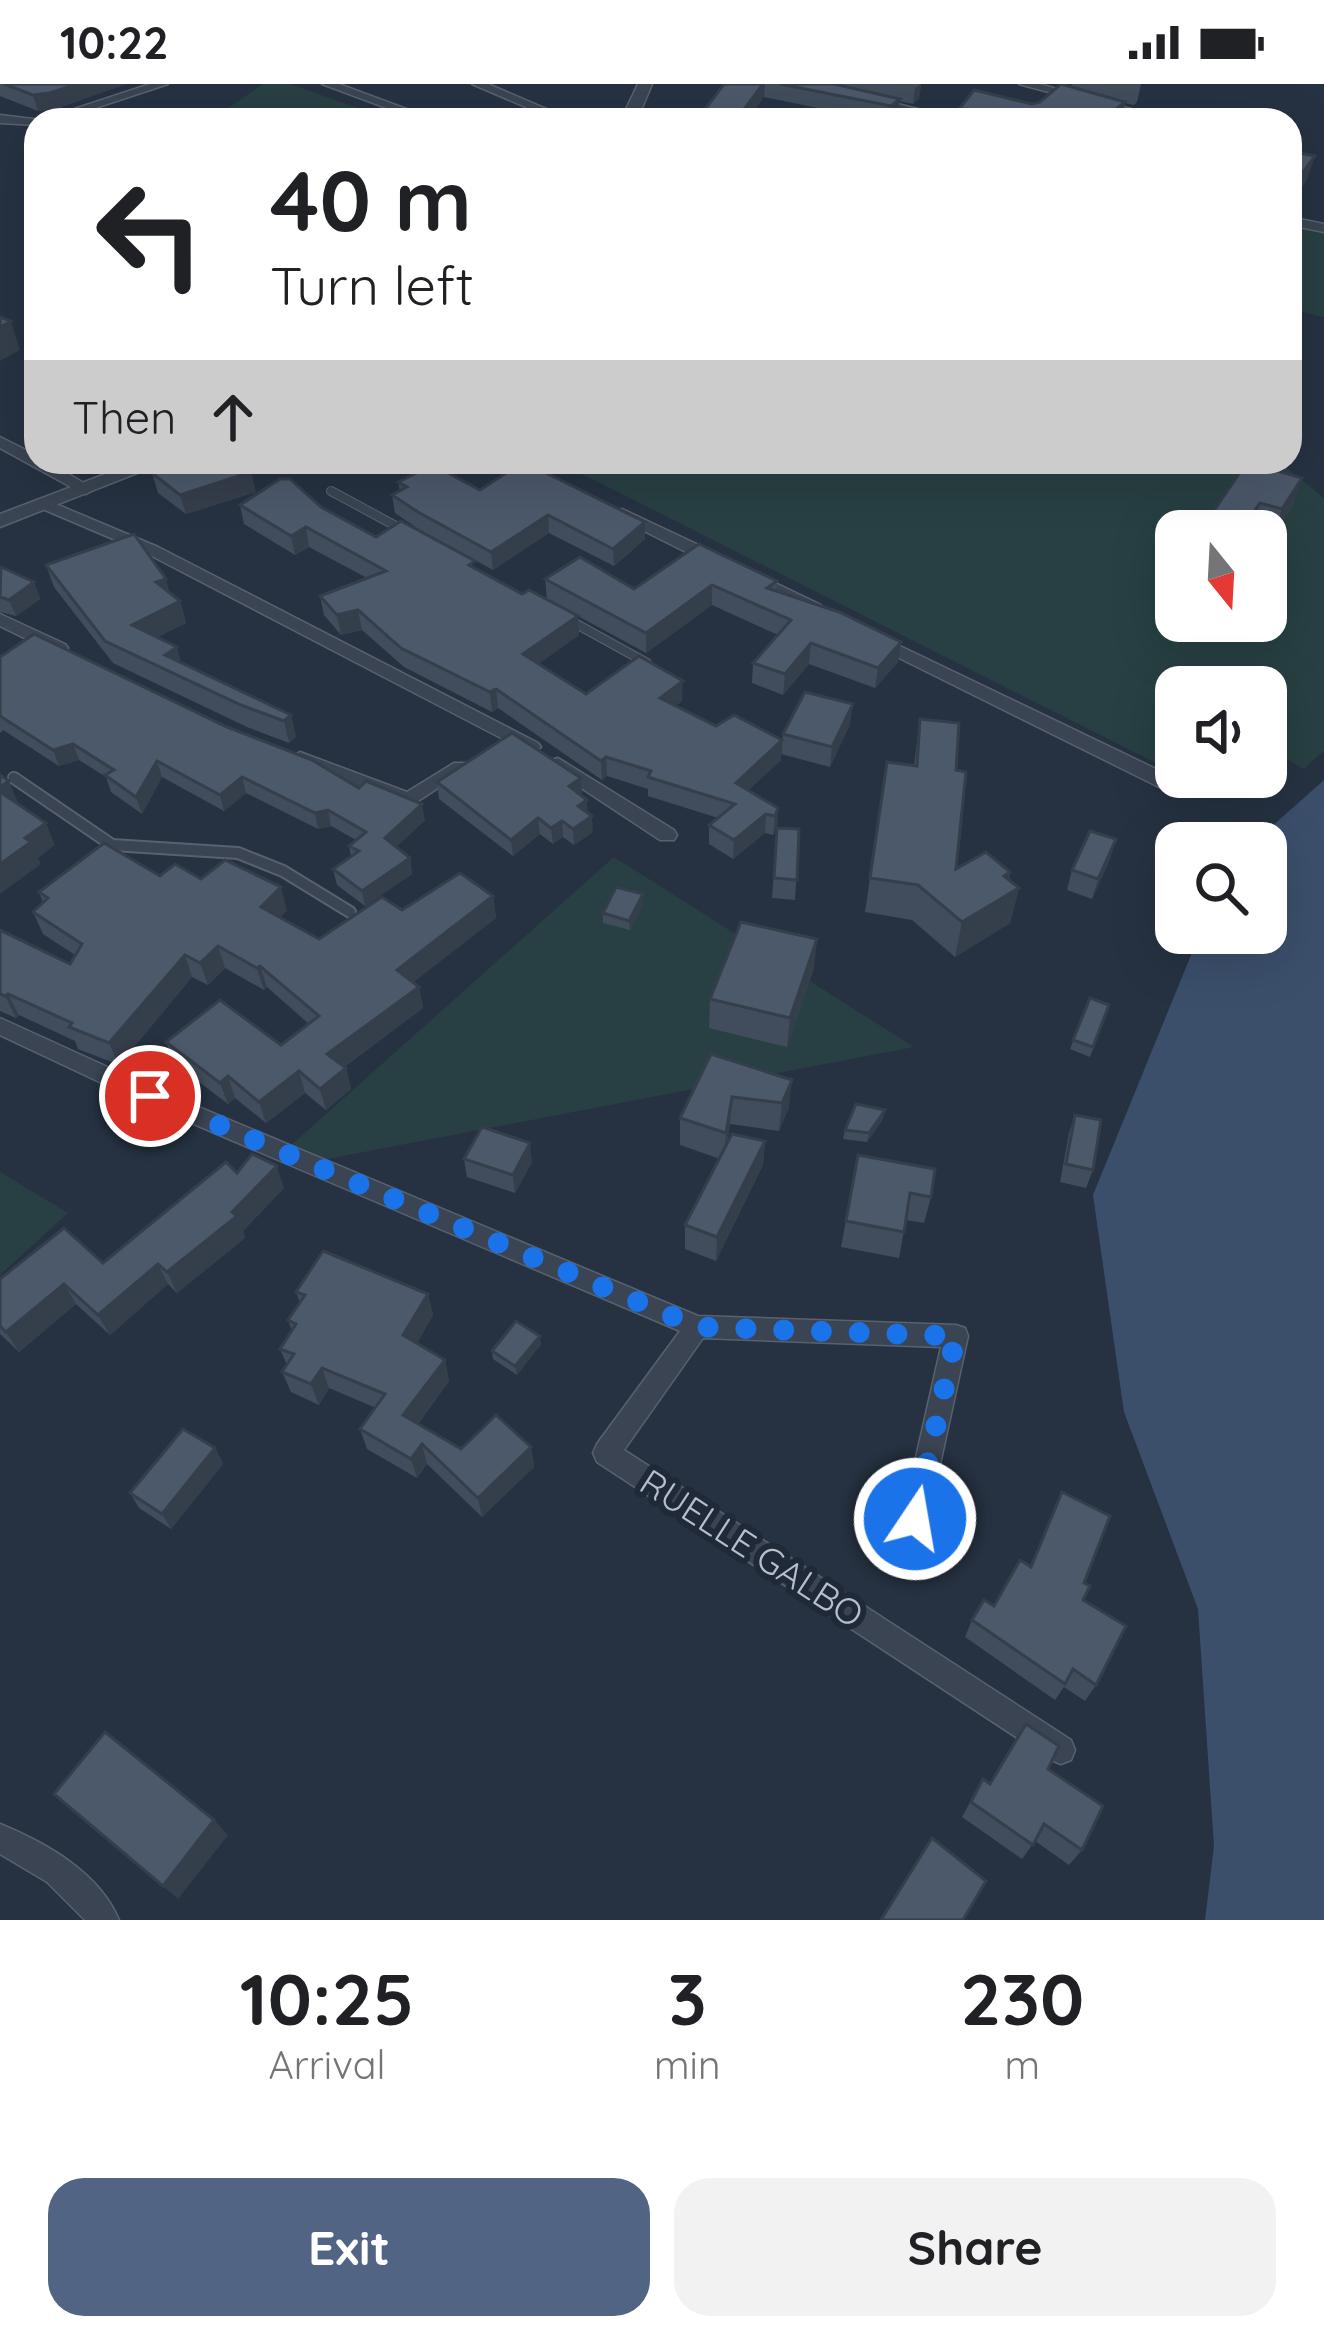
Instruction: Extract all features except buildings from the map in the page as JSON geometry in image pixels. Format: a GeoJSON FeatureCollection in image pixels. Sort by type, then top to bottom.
{"type":"FeatureCollection","features":[{"type":"Feature","properties":{"kind":"street"},"geometry":{"type":"LineString","coordinates":[[85,108],[162,84]]}},
{"type":"Feature","properties":{"kind":"street"},"geometry":{"type":"LineString","coordinates":[[328,84],[396,108]]}},
{"type":"Feature","properties":{"kind":"street"},"geometry":{"type":"LineString","coordinates":[[478,84],[537,108]]}},
{"type":"Feature","properties":{"kind":"street"},"geometry":{"type":"LineString","coordinates":[[1024,84],[1116,108]]}},
{"type":"Feature","properties":{"kind":"street"},"geometry":{"type":"LineString","coordinates":[[852,97],[898,108]]}},
{"type":"Feature","properties":{"kind":"street"},"geometry":{"type":"LineString","coordinates":[[59,474],[86,489]]}},
{"type":"Feature","properties":{"kind":"street"},"geometry":{"type":"LineString","coordinates":[[0,521],[124,474]]}},
{"type":"Feature","properties":{"kind":"street"},"geometry":{"type":"LineString","coordinates":[[596,502],[839,620]]}},
{"type":"Feature","properties":{"kind":"street"},"geometry":{"type":"LineString","coordinates":[[44,504],[152,550],[495,745],[667,835]]}},
{"type":"Feature","properties":{"kind":"street"},"geometry":{"type":"LineString","coordinates":[[0,619],[80,658]]}},
{"type":"Feature","properties":{"kind":"street"},"geometry":{"type":"LineString","coordinates":[[859,630],[1155,778]]}},
{"type":"Feature","properties":{"kind":"street"},"geometry":{"type":"LineString","coordinates":[[282,751],[410,800],[495,745]]}},
{"type":"Feature","properties":{"kind":"street"},"geometry":{"type":"LineString","coordinates":[[0,1026],[150,1096],[698,1327],[956,1336],[915,1519]]}},
{"type":"Feature","properties":{"kind":"street","name":"RUELLE GALBO"},"geometry":{"type":"LineString","coordinates":[[698,1327],[607,1453],[1061,1750]]}},
{"type":"Feature","properties":{"kind":"street"},"geometry":{"type":"LineString","coordinates":[[0,1839],[36,1853],[94,1905],[104,1920]]}},
{"type":"Feature","properties":{"kind":"lane"},"geometry":{"type":"LineString","coordinates":[[331,490],[410,534]]}},
{"type":"Feature","properties":{"kind":"lane"},"geometry":{"type":"LineString","coordinates":[[568,620],[647,663]]}},
{"type":"Feature","properties":{"kind":"lane"},"geometry":{"type":"LineString","coordinates":[[13,777],[112,845],[238,853],[283,871],[350,912]]}},
{"type":"Feature","properties":{"kind":"green space"},"geometry":{"type":"Polygon","coordinates":[[[263,84],[290,84],[357,108],[228,108],[263,84]]]}},
{"type":"Feature","properties":{"kind":"green space"},"geometry":{"type":"Polygon","coordinates":[[[1302,228],[1324,233],[1324,317],[1302,312],[1302,228]]]}},
{"type":"Feature","properties":{"kind":"green space"},"geometry":{"type":"Polygon","coordinates":[[[582,474],[1295,474],[1324,498],[1324,751],[1303,769],[1287,759],[1287,666],[1155,666],[1155,762],[582,474]]]}},
{"type":"Feature","properties":{"kind":"green space"},"geometry":{"type":"Polygon","coordinates":[[[614,857],[914,1047],[327,1159],[289,1147],[614,857]]]}},
{"type":"Feature","properties":{"kind":"green space"},"geometry":{"type":"Polygon","coordinates":[[[0,1172],[68,1213],[0,1275],[0,1172]]]}},
{"type":"Feature","properties":{"kind":"water"},"geometry":{"type":"Polygon","coordinates":[[[1324,780],[1324,1920],[1205,1920],[1214,1846],[1198,1609],[1124,1412],[1093,1195],[1191,954],[1287,954],[1287,822],[1277,822],[1324,780]]]}},
{"type":"Feature","properties":{"kind":"route"},"geometry":{"type":"LineString","coordinates":[[150,1096],[698,1327],[956,1336],[915,1519]]}}]}
